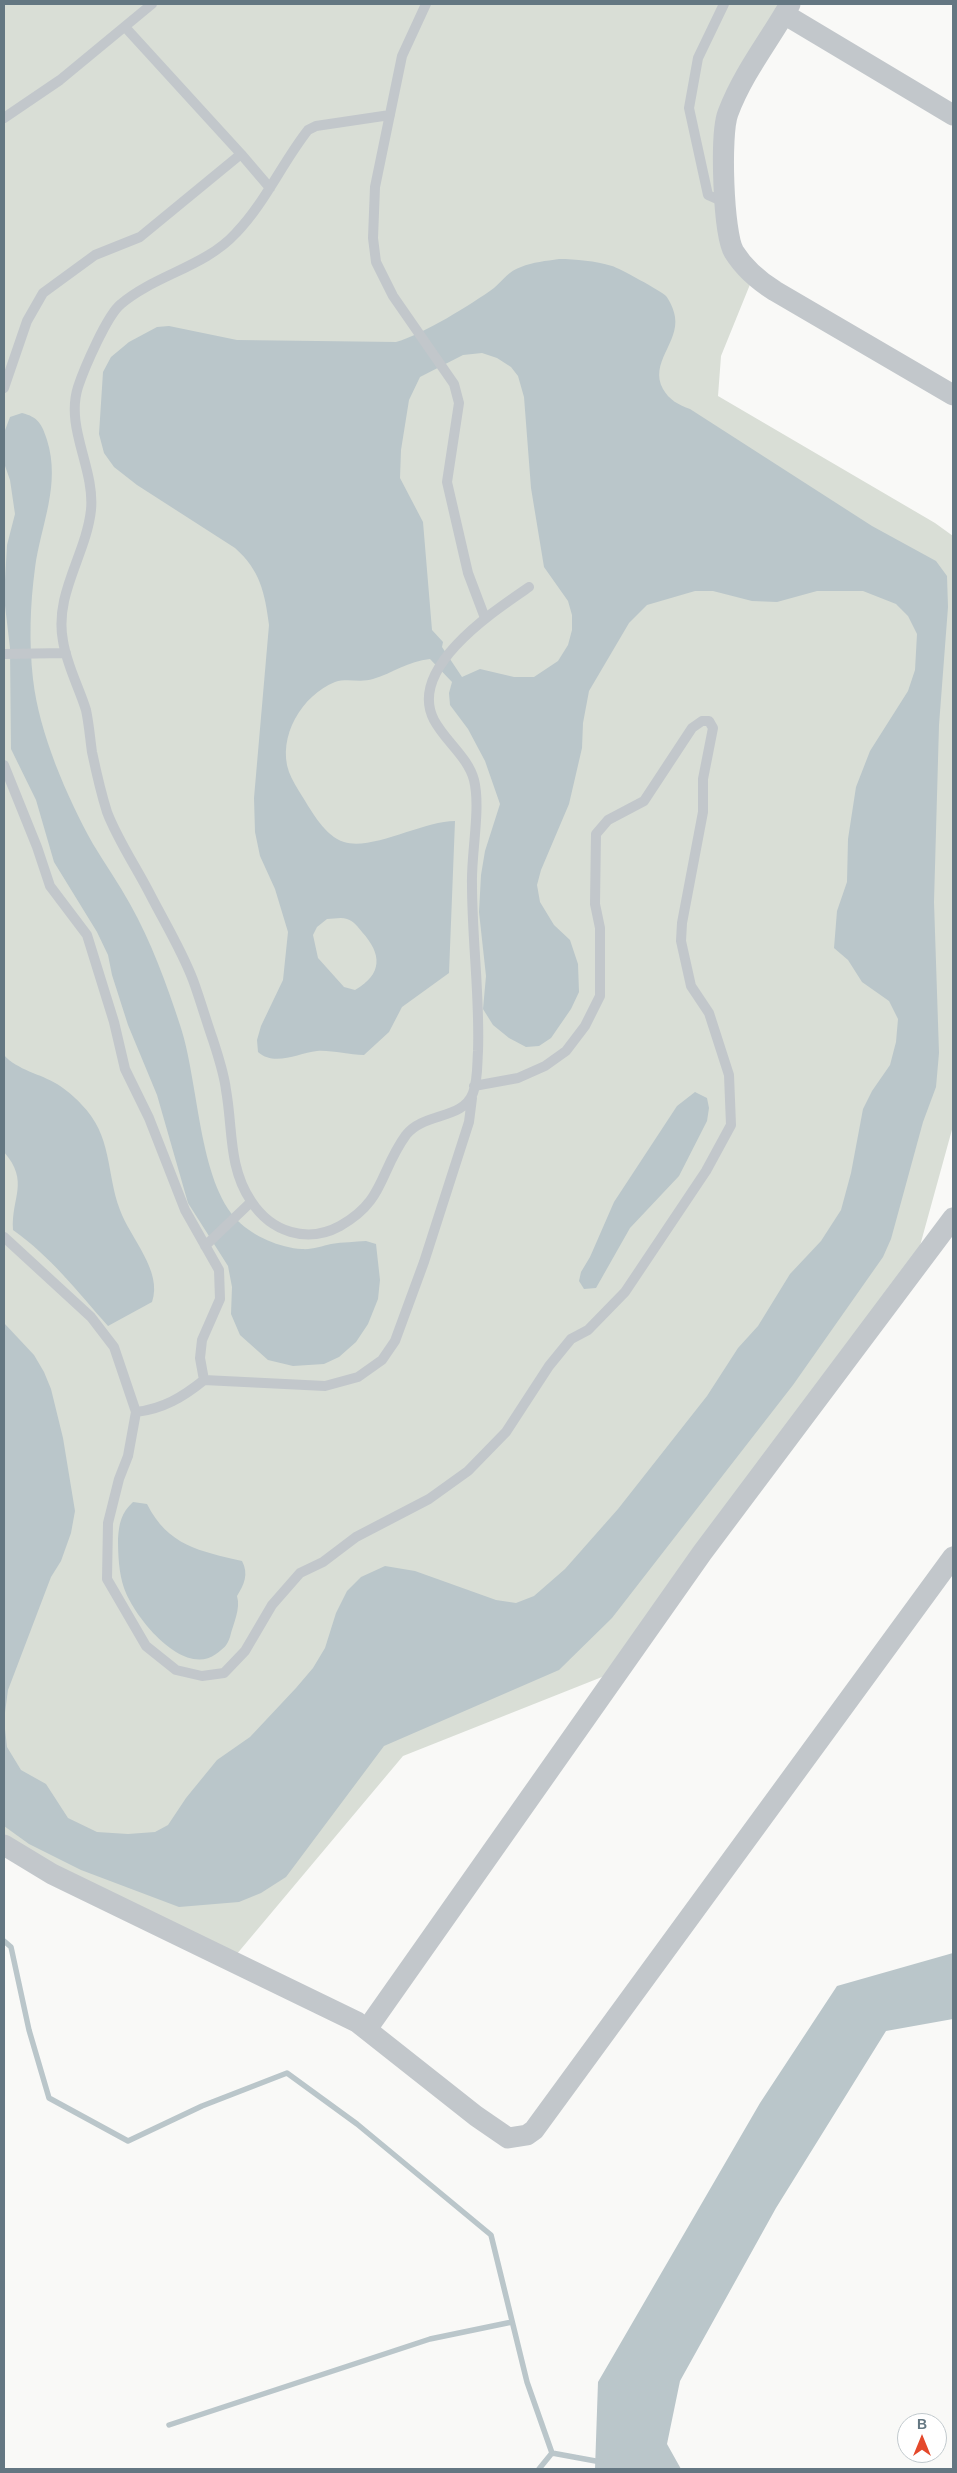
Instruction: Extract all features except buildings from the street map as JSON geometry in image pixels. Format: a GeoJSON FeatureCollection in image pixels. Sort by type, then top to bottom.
{"type":"FeatureCollection","features":[{"type":"Feature","properties":{"kind":"street"},"geometry":{"type":"LineString","coordinates":[[953,116],[787,9],[754,59],[727,114],[724,134],[726,204],[733,251],[757,280],[953,395]]}},
{"type":"Feature","properties":{"kind":"street"},"geometry":{"type":"LineString","coordinates":[[367,2029],[702,1553],[953,1218]]}},
{"type":"Feature","properties":{"kind":"street"},"geometry":{"type":"LineString","coordinates":[[4,1845],[52,1874],[331,2007],[367,2029],[476,2116],[508,2138],[527,2135],[534,2130],[953,1557]]}},
{"type":"Feature","properties":{"kind":"lane"},"geometry":{"type":"LineString","coordinates":[[4,118],[60,80],[152,4]]}},
{"type":"Feature","properties":{"kind":"lane"},"geometry":{"type":"LineString","coordinates":[[426,4],[402,56],[375,187],[373,238],[376,262],[393,296],[454,384],[459,403],[448,482],[468,572],[485,618]]}},
{"type":"Feature","properties":{"kind":"lane"},"geometry":{"type":"LineString","coordinates":[[724,4],[698,58],[690,108],[708,195],[726,204]]}},
{"type":"Feature","properties":{"kind":"lane"},"geometry":{"type":"LineString","coordinates":[[125,28],[270,188]]}},
{"type":"Feature","properties":{"kind":"lane"},"geometry":{"type":"LineString","coordinates":[[390,115],[316,126],[308,130],[270,188],[235,235],[208,255],[119,305],[106,322],[77,389],[74,412],[92,503],[88,527],[66,589],[61,635],[63,653],[86,712],[93,758],[108,814],[192,977],[226,1085],[231,1149],[248,1205],[279,1229],[304,1237],[335,1230],[365,1211],[378,1191],[394,1151],[413,1126],[429,1118],[457,1111],[472,1098]]}},
{"type":"Feature","properties":{"kind":"lane"},"geometry":{"type":"LineString","coordinates":[[4,388],[27,320],[43,293],[94,255],[140,237],[241,154]]}},
{"type":"Feature","properties":{"kind":"lane"},"geometry":{"type":"LineString","coordinates":[[136,1412],[154,1410],[186,1395],[204,1380],[325,1386],[358,1377],[382,1360],[394,1341],[424,1262],[444,1194],[469,1122],[474,1086],[478,1023],[471,880],[476,785],[468,765],[449,743],[431,714],[428,697],[434,675],[456,647],[485,618],[529,587]]}},
{"type":"Feature","properties":{"kind":"lane"},"geometry":{"type":"LineString","coordinates":[[4,654],[63,653]]}},
{"type":"Feature","properties":{"kind":"lane"},"geometry":{"type":"LineString","coordinates":[[4,1237],[91,1317],[114,1346],[136,1412],[130,1446],[119,1479],[108,1523],[107,1579],[146,1646],[176,1670],[202,1676],[224,1673],[245,1651],[272,1605],[300,1573],[323,1562],[356,1537],[429,1499],[468,1471],[506,1432],[549,1366],[571,1339],[588,1330],[625,1292],[706,1171],[731,1125],[729,1075],[709,1013],[691,986],[682,941],[682,923],[703,812],[703,779],[713,728],[709,721],[702,721],[692,728],[644,802],[608,820],[596,834],[595,904],[600,928],[600,996],[585,1026],[566,1051],[545,1066],[518,1078],[474,1086]]}},
{"type":"Feature","properties":{"kind":"lane"},"geometry":{"type":"LineString","coordinates":[[4,765],[37,847],[50,886],[86,935],[114,1022],[125,1069],[149,1118],[185,1210],[207,1244],[219,1270],[220,1299],[202,1340],[200,1358],[204,1380]]}},
{"type":"Feature","properties":{"kind":"lane"},"geometry":{"type":"LineString","coordinates":[[207,1244],[248,1205]]}},
{"type":"Feature","properties":{"kind":"shaded area"},"geometry":{"type":"Polygon","coordinates":[[[4,4],[782,4],[748,56],[720,205],[751,282],[721,356],[718,396],[935,523],[953,536],[953,1126],[918,1253],[607,1675],[403,1756],[236,1955],[58,1869],[4,1837],[4,4]]]}},
{"type":"Feature","properties":{"kind":"shaded area"},"geometry":{"type":"Polygon","coordinates":[[[559,259],[572,259],[612,266],[663,293],[672,306],[675,326],[660,370],[660,380],[663,389],[671,399],[690,409],[872,526],[936,561],[947,576],[948,607],[939,725],[934,902],[939,1053],[936,1087],[923,1122],[891,1239],[883,1257],[793,1385],[612,1618],[559,1670],[384,1746],[286,1877],[261,1893],[239,1902],[179,1907],[81,1870],[29,1844],[4,1826],[4,1720],[7,1747],[21,1770],[46,1784],[68,1818],[97,1832],[128,1834],[155,1832],[168,1825],[186,1798],[217,1760],[250,1737],[313,1668],[325,1648],[336,1613],[347,1591],[361,1577],[385,1566],[415,1571],[496,1600],[516,1603],[534,1596],[565,1569],[618,1509],[707,1396],[738,1348],[758,1326],[790,1274],[821,1241],[841,1210],[851,1173],[863,1109],[872,1091],[890,1065],[896,1042],[898,1019],[889,1001],[862,982],[848,960],[834,948],[837,911],[847,882],[848,839],[856,787],[870,751],[908,691],[915,670],[917,634],[908,616],[896,604],[863,591],[817,591],[777,602],[752,601],[713,591],[695,591],[647,605],[629,623],[589,691],[583,723],[582,748],[569,804],[541,870],[537,885],[540,902],[554,925],[570,940],[578,964],[579,992],[571,1009],[551,1038],[539,1046],[526,1047],[509,1038],[493,1025],[483,1009],[486,976],[479,912],[481,875],[485,851],[500,804],[485,761],[468,729],[450,705],[449,693],[452,682],[430,659],[415,662],[373,679],[340,681],[323,688],[312,697],[295,719],[286,745],[286,759],[289,772],[295,784],[325,829],[337,839],[355,844],[369,843],[442,822],[455,821],[449,973],[402,1007],[389,1032],[364,1055],[317,1051],[287,1058],[272,1058],[258,1052],[257,1040],[261,1026],[283,980],[288,932],[275,889],[260,856],[255,832],[254,798],[269,625],[263,592],[256,574],[235,548],[137,485],[114,467],[104,453],[99,434],[103,372],[111,357],[129,342],[157,327],[169,326],[237,340],[396,342],[419,333],[447,318],[494,288],[513,271],[526,265],[559,259]],[[482,353],[463,355],[420,377],[409,400],[401,450],[400,478],[423,522],[432,630],[443,642],[442,647],[462,677],[480,669],[514,677],[534,677],[558,661],[568,645],[572,630],[572,615],[568,601],[544,567],[531,488],[524,397],[518,376],[511,367],[497,358],[482,353]],[[342,918],[327,919],[317,927],[313,935],[318,958],[344,987],[355,990],[371,977],[375,970],[376,956],[373,948],[369,940],[352,921],[342,918]]]}},
{"type":"Feature","properties":{"kind":"shaded area"},"geometry":{"type":"Polygon","coordinates":[[[22,413],[36,419],[43,430],[51,457],[52,473],[51,489],[35,568],[31,610],[33,679],[41,721],[64,785],[74,806],[93,844],[138,918],[164,979],[186,1048],[201,1129],[215,1181],[225,1203],[238,1221],[251,1232],[276,1244],[305,1249],[344,1242],[366,1241],[376,1244],[380,1280],[378,1299],[368,1324],[356,1342],[339,1357],[324,1364],[293,1366],[268,1360],[240,1335],[231,1314],[232,1287],[228,1266],[188,1203],[157,1095],[128,1025],[112,975],[108,955],[97,932],[54,862],[36,800],[11,749],[10,648],[4,597],[7,545],[15,514],[10,480],[4,463],[4,433],[10,417],[22,413]]]}},
{"type":"Feature","properties":{"kind":"shaded area"},"geometry":{"type":"Polygon","coordinates":[[[4,1055],[22,1068],[51,1080],[73,1096],[91,1116],[104,1142],[120,1210],[144,1255],[153,1278],[154,1290],[152,1302],[108,1326],[51,1263],[13,1230],[18,1181],[12,1163],[4,1152],[4,1055]]]}},
{"type":"Feature","properties":{"kind":"shaded area"},"geometry":{"type":"Polygon","coordinates":[[[695,1092],[707,1098],[709,1108],[707,1121],[679,1176],[630,1228],[596,1288],[584,1289],[579,1281],[581,1272],[590,1257],[614,1202],[677,1106],[695,1092]]]}},
{"type":"Feature","properties":{"kind":"shaded area"},"geometry":{"type":"Polygon","coordinates":[[[4,1323],[34,1355],[51,1389],[63,1438],[75,1511],[71,1533],[61,1561],[51,1577],[8,1690],[4,1720],[4,1323]]]}},
{"type":"Feature","properties":{"kind":"shaded area"},"geometry":{"type":"Polygon","coordinates":[[[133,1502],[147,1504],[155,1518],[175,1538],[199,1550],[242,1561],[245,1575],[244,1584],[237,1596],[236,1616],[228,1643],[216,1654],[203,1659],[189,1658],[175,1651],[161,1641],[149,1628],[129,1600],[121,1576],[118,1539],[121,1519],[133,1502]]]}},
{"type":"Feature","properties":{"kind":"shaded area"},"geometry":{"type":"Polygon","coordinates":[[[953,1953],[953,2019],[886,2031],[776,2208],[680,2381],[667,2444],[681,2469],[595,2469],[598,2382],[760,2103],[837,1986],[953,1953]]]}},
{"type":"Feature","properties":{"kind":"waterway"},"geometry":{"type":"LineString","coordinates":[[4,1941],[11,1947],[29,2030],[49,2098],[128,2141],[202,2106],[287,2073],[357,2124],[491,2235],[527,2382],[552,2453],[601,2462]]}},
{"type":"Feature","properties":{"kind":"waterway"},"geometry":{"type":"LineString","coordinates":[[169,2425],[430,2339],[512,2322]]}},
{"type":"Feature","properties":{"kind":"waterway"},"geometry":{"type":"LineString","coordinates":[[539,2469],[552,2453]]}}]}
